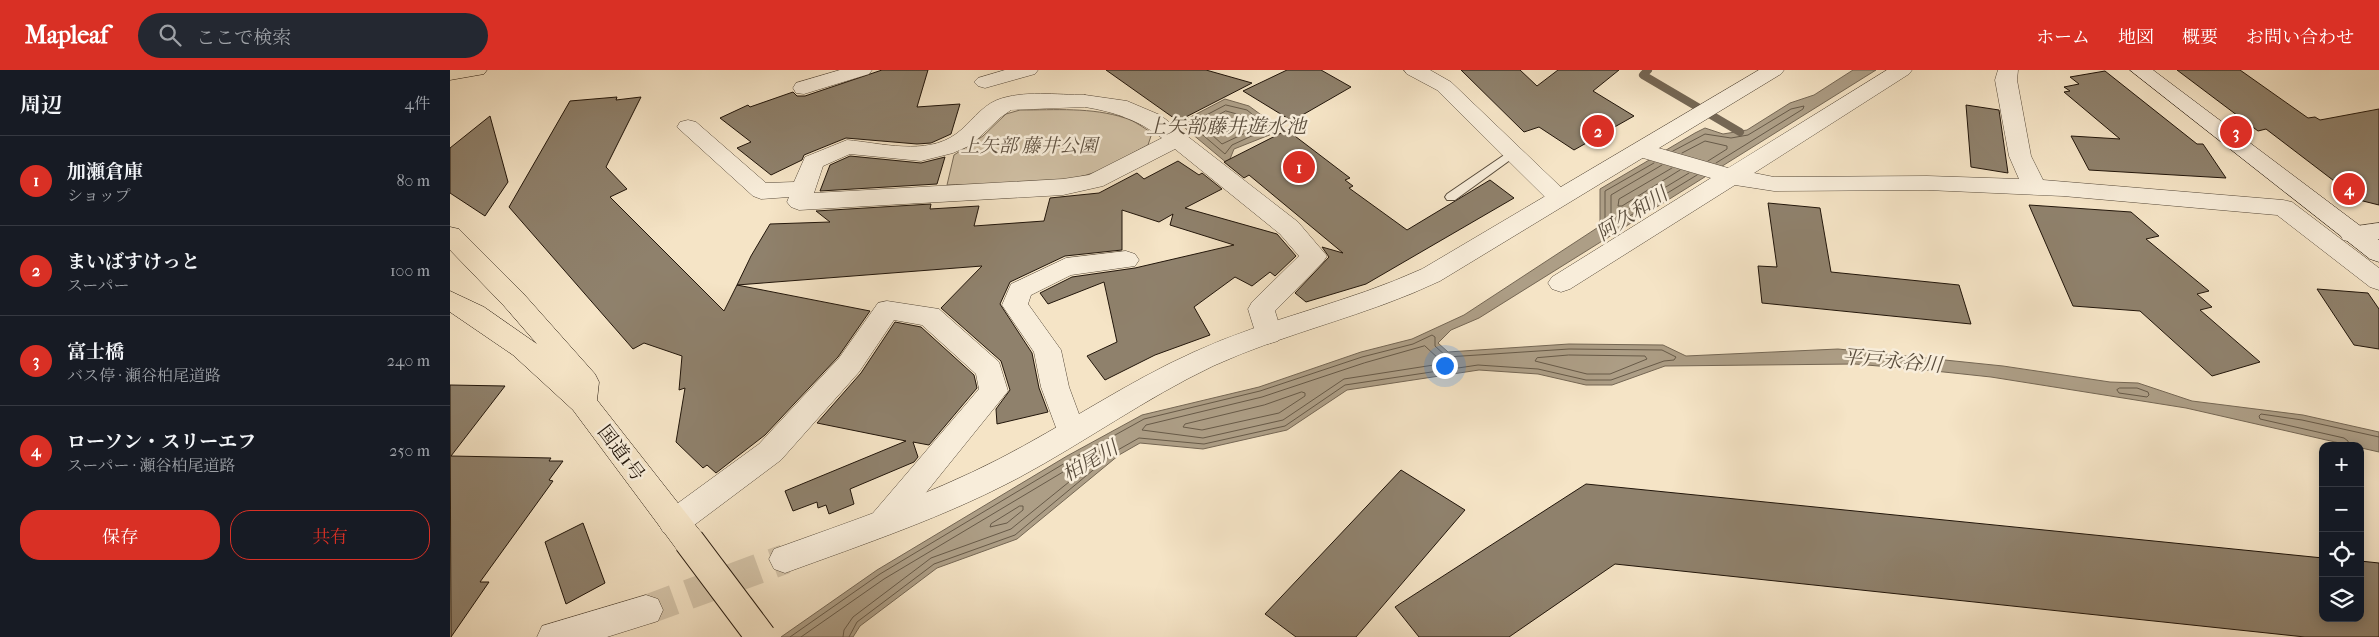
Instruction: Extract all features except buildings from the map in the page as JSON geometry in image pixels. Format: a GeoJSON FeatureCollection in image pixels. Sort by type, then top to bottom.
{"type":"FeatureCollection","features":[{"type":"Feature","properties":{"kind":"highway"},"geometry":{"type":"LineString","coordinates":[[450,74],[477,70]]}},
{"type":"Feature","properties":{"kind":"highway"},"geometry":{"type":"LineString","coordinates":[[454,245],[586,382],[583,402]]}},
{"type":"Feature","properties":{"kind":"highway","name":"国道1号"},"geometry":{"type":"LineString","coordinates":[[450,300],[475,314],[523,348],[583,402],[761,637]]}},
{"type":"Feature","properties":{"kind":"street"},"geometry":{"type":"LineString","coordinates":[[804,88],[862,70]]}},
{"type":"Feature","properties":{"kind":"street"},"geometry":{"type":"LineString","coordinates":[[985,82],[1028,70]]}},
{"type":"Feature","properties":{"kind":"street"},"geometry":{"type":"LineString","coordinates":[[1414,70],[1444,86],[1560,198]]}},
{"type":"Feature","properties":{"kind":"street"},"geometry":{"type":"LineString","coordinates":[[785,559],[884,522],[979,483],[1071,433],[1143,390],[1206,359],[1268,334],[1400,291],[1431,275],[1560,198],[1647,151],[1774,70]]}},
{"type":"Feature","properties":{"kind":"street"},"geometry":{"type":"LineString","coordinates":[[1562,283],[1729,176],[1902,70]]}},
{"type":"Feature","properties":{"kind":"street"},"geometry":{"type":"LineString","coordinates":[[2008,70],[2006,80],[2020,156],[2035,187]]}},
{"type":"Feature","properties":{"kind":"street"},"geometry":{"type":"LineString","coordinates":[[2140,70],[2379,254]]}},
{"type":"Feature","properties":{"kind":"street"},"geometry":{"type":"LineString","coordinates":[[1178,139],[1095,181],[1063,187],[799,202],[814,162],[847,147],[921,154],[945,148],[963,140],[1004,105],[1017,102],[1085,101],[1119,106],[1152,120],[1178,139],[1289,228],[1314,256],[1261,309],[1268,334]]}},
{"type":"Feature","properties":{"kind":"street"},"geometry":{"type":"LineString","coordinates":[[688,127],[761,191],[803,190]]}},
{"type":"Feature","properties":{"kind":"street"},"geometry":{"type":"LineString","coordinates":[[1647,151],[1729,176],[1774,184],[1928,183],[2035,187],[2282,208],[2379,281]]}},
{"type":"Feature","properties":{"kind":"street"},"geometry":{"type":"LineString","coordinates":[[2352,234],[2379,232]]}},
{"type":"Feature","properties":{"kind":"street"},"geometry":{"type":"LineString","coordinates":[[1071,433],[1055,387],[1047,350],[1015,305],[1020,290],[1066,267],[1126,260]]}},
{"type":"Feature","properties":{"kind":"street"},"geometry":{"type":"LineString","coordinates":[[681,532],[770,452],[850,365],[887,310],[930,316],[989,369],[994,391],[884,522]]}},
{"type":"Feature","properties":{"kind":"street"},"geometry":{"type":"LineString","coordinates":[[554,637],[646,610]]}},
{"type":"Feature","properties":{"kind":"lane"},"geometry":{"type":"LineString","coordinates":[[1451,196],[1514,153]]}},
{"type":"Feature","properties":{"kind":"green space","name":"上矢部 藤井公園"},"geometry":{"type":"Polygon","coordinates":[[[1020,110],[1073,110],[1112,114],[1129,119],[1152,133],[1148,145],[1093,173],[1059,180],[1021,184],[947,185],[954,155],[983,136],[1006,114],[1020,110]]]}},
{"type":"Feature","properties":{"kind":"water"},"geometry":{"type":"Polygon","coordinates":[[[1853,70],[1876,70],[1479,318],[1451,330],[1438,343],[1448,352],[1569,344],[1663,345],[1686,356],[1838,349],[2003,366],[2110,382],[2138,383],[2192,401],[2303,415],[2379,432],[2379,452],[2364,449],[2364,442],[2335,442],[2186,408],[1991,377],[1925,370],[1855,364],[1665,366],[1612,385],[1586,385],[1538,374],[1479,370],[1347,390],[1287,430],[1203,449],[1140,443],[1119,455],[1017,539],[937,568],[860,626],[853,637],[781,637],[877,570],[1067,456],[1142,415],[1259,387],[1361,352],[1412,339],[1464,315],[1600,226],[1600,189],[1705,128],[1723,134],[1747,130],[1790,103],[1814,95],[1853,70]]]}},
{"type":"Feature","properties":{"kind":"water","name":"上矢部藤井遊水池"},"geometry":{"type":"Polygon","coordinates":[[[1225,99],[1249,106],[1282,130],[1234,149],[1228,164],[1179,123],[1225,99]]]}},
{"type":"Feature","properties":{"kind":"waterway"},"geometry":{"type":"LineString","coordinates":[[1648,70],[1643,75],[1740,132]]}},
{"type":"Feature","properties":{"kind":"tunnel"},"geometry":{"type":"LineString","coordinates":[[646,610],[785,559]]}},
{"type":"Feature","properties":{"kind":"place","name":"まいばすけっと"},"geometry":{"type":"Point","coordinates":[1598,131]}},
{"type":"Feature","properties":{"kind":"place","name":"富士橋"},"geometry":{"type":"Point","coordinates":[2236,132]}},
{"type":"Feature","properties":{"kind":"place","name":"加瀬倉庫"},"geometry":{"type":"Point","coordinates":[1299,167]}},
{"type":"Feature","properties":{"kind":"place","name":"ローソン・スリーエフ"},"geometry":{"type":"Point","coordinates":[2349,189]}},
{"type":"Feature","properties":{"kind":"water label","name":"阿久和川"},"geometry":{"type":"Point","coordinates":[1632,214]}},
{"type":"Feature","properties":{"kind":"water label","name":"平戸永谷川"},"geometry":{"type":"Point","coordinates":[1892,361]}},
{"type":"Feature","properties":{"kind":"water label","name":"柏尾川"},"geometry":{"type":"Point","coordinates":[1090,461]}}]}
